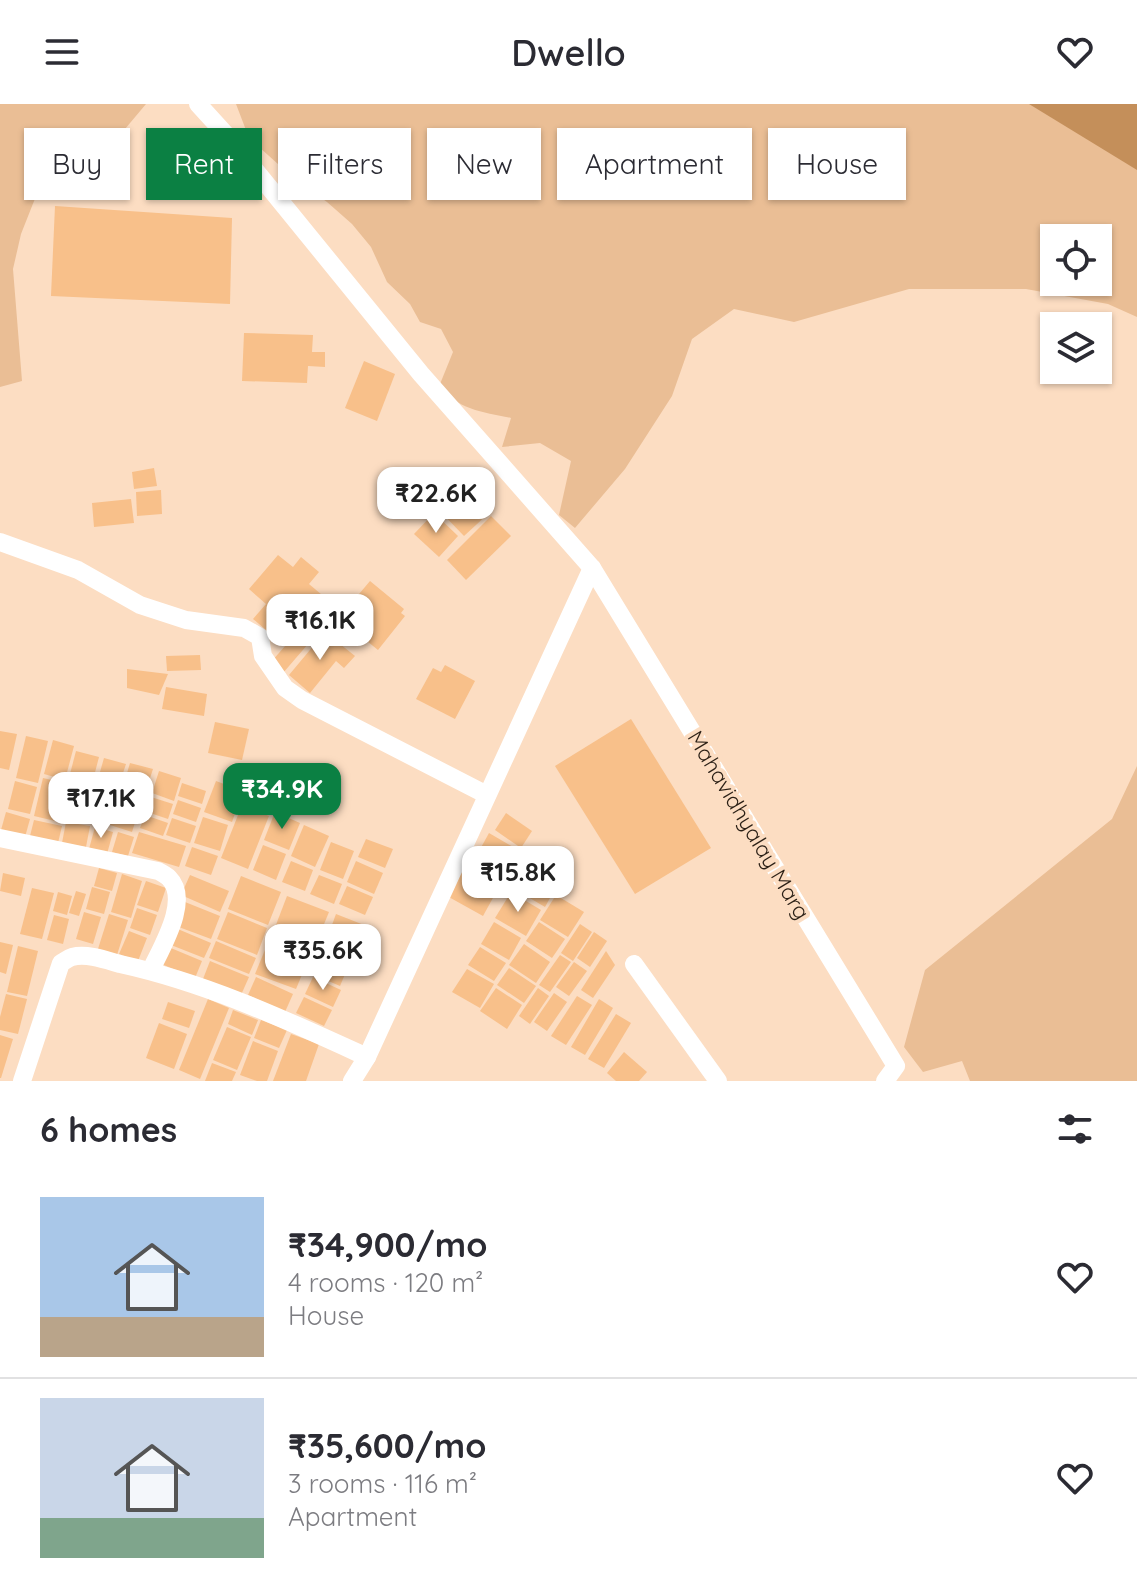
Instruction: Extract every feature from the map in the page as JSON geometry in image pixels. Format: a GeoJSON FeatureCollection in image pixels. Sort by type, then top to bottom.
{"type":"FeatureCollection","features":[{"type":"Feature","properties":{"kind":"street"},"geometry":{"type":"LineString","coordinates":[[198,104],[421,374],[592,568],[367,1057],[352,1081]]}},
{"type":"Feature","properties":{"kind":"street"},"geometry":{"type":"LineString","coordinates":[[0,542],[78,570],[140,605],[186,620],[244,628],[260,637],[263,656],[285,688],[487,795]]}},
{"type":"Feature","properties":{"kind":"street","name":"Mahavidhyalay Marg"},"geometry":{"type":"LineString","coordinates":[[592,568],[896,1066],[885,1081]]}},
{"type":"Feature","properties":{"kind":"street"},"geometry":{"type":"LineString","coordinates":[[0,838],[158,871],[171,879],[177,912],[151,970]]}},
{"type":"Feature","properties":{"kind":"street"},"geometry":{"type":"LineString","coordinates":[[22,1081],[61,963],[72,957],[89,957],[151,970],[201,986],[255,1006],[367,1057]]}},
{"type":"Feature","properties":{"kind":"street"},"geometry":{"type":"LineString","coordinates":[[634,964],[718,1081]]}},
{"type":"Feature","properties":{"kind":"shaded area"},"geometry":{"type":"Polygon","coordinates":[[[0,104],[146,104],[126,128],[24,128],[24,200],[34,200],[21,234],[13,269],[22,381],[0,387],[0,104]]]}},
{"type":"Feature","properties":{"kind":"shaded area"},"geometry":{"type":"Polygon","coordinates":[[[236,104],[1137,104],[1137,317],[1108,304],[1064,296],[1112,296],[1112,224],[1040,224],[1040,292],[909,289],[794,322],[734,309],[692,339],[672,396],[625,469],[575,528],[559,515],[571,461],[540,443],[502,447],[511,418],[462,405],[446,393],[440,384],[453,352],[441,329],[420,322],[410,304],[387,282],[371,247],[352,224],[324,200],[411,200],[411,128],[278,128],[278,164],[262,150],[262,128],[245,128],[236,104]]]}},
{"type":"Feature","properties":{"kind":"shaded area"},"geometry":{"type":"Polygon","coordinates":[[[1029,104],[1137,104],[1137,170],[1029,104]]]}},
{"type":"Feature","properties":{"kind":"shaded area"},"geometry":{"type":"Polygon","coordinates":[[[1137,766],[1137,1081],[970,1081],[962,1061],[923,1072],[904,1047],[925,970],[1112,819],[1137,766]]]}},
{"type":"Feature","properties":{"kind":"building"},"geometry":{"type":"Polygon","coordinates":[[[55,206],[232,218],[230,304],[51,296],[55,206]]]}},
{"type":"Feature","properties":{"kind":"building"},"geometry":{"type":"Polygon","coordinates":[[[244,333],[313,335],[312,352],[325,352],[325,367],[308,366],[307,383],[242,381],[244,333]]]}},
{"type":"Feature","properties":{"kind":"building"},"geometry":{"type":"Polygon","coordinates":[[[364,361],[395,374],[377,421],[345,408],[364,361]]]}},
{"type":"Feature","properties":{"kind":"building"},"geometry":{"type":"Polygon","coordinates":[[[154,468],[157,486],[134,489],[132,472],[154,468]]]}},
{"type":"Feature","properties":{"kind":"building"},"geometry":{"type":"Polygon","coordinates":[[[463,486],[489,513],[464,536],[438,509],[463,486]]]}},
{"type":"Feature","properties":{"kind":"building"},"geometry":{"type":"Polygon","coordinates":[[[161,490],[162,514],[137,516],[136,492],[161,490]]]}},
{"type":"Feature","properties":{"kind":"building"},"geometry":{"type":"Polygon","coordinates":[[[131,499],[134,523],[94,527],[92,503],[131,499]]]}},
{"type":"Feature","properties":{"kind":"building"},"geometry":{"type":"Polygon","coordinates":[[[434,513],[458,536],[439,557],[414,534],[434,513]]]}},
{"type":"Feature","properties":{"kind":"building"},"geometry":{"type":"Polygon","coordinates":[[[491,516],[511,536],[466,580],[447,560],[491,516]]]}},
{"type":"Feature","properties":{"kind":"building"},"geometry":{"type":"Polygon","coordinates":[[[278,555],[293,567],[301,557],[319,572],[309,584],[328,600],[307,625],[292,612],[272,635],[253,619],[266,604],[249,589],[278,555]]]}},
{"type":"Feature","properties":{"kind":"building"},"geometry":{"type":"Polygon","coordinates":[[[370,581],[404,609],[401,613],[405,616],[378,650],[335,615],[350,597],[354,600],[370,581]]]}},
{"type":"Feature","properties":{"kind":"building"},"geometry":{"type":"Polygon","coordinates":[[[313,621],[321,629],[283,673],[271,662],[301,628],[305,631],[313,621]]]}},
{"type":"Feature","properties":{"kind":"building"},"geometry":{"type":"Polygon","coordinates":[[[325,632],[355,656],[344,668],[336,661],[310,693],[289,675],[325,632]]]}},
{"type":"Feature","properties":{"kind":"building"},"geometry":{"type":"Polygon","coordinates":[[[200,655],[201,670],[167,671],[166,656],[200,655]]]}},
{"type":"Feature","properties":{"kind":"building"},"geometry":{"type":"Polygon","coordinates":[[[445,665],[475,681],[455,719],[416,699],[433,668],[441,672],[445,665]]]}},
{"type":"Feature","properties":{"kind":"building"},"geometry":{"type":"Polygon","coordinates":[[[127,669],[168,674],[159,695],[127,688],[127,669]]]}},
{"type":"Feature","properties":{"kind":"building"},"geometry":{"type":"Polygon","coordinates":[[[166,687],[207,694],[204,716],[162,709],[166,687]]]}},
{"type":"Feature","properties":{"kind":"building"},"geometry":{"type":"Polygon","coordinates":[[[631,719],[711,848],[635,894],[555,766],[631,719]]]}},
{"type":"Feature","properties":{"kind":"building"},"geometry":{"type":"Polygon","coordinates":[[[215,722],[249,729],[242,760],[208,753],[215,722]]]}},
{"type":"Feature","properties":{"kind":"building"},"geometry":{"type":"Polygon","coordinates":[[[0,731],[17,734],[9,770],[0,768],[0,731]]]}},
{"type":"Feature","properties":{"kind":"building"},"geometry":{"type":"Polygon","coordinates":[[[26,736],[48,741],[38,783],[16,778],[26,736]]]}},
{"type":"Feature","properties":{"kind":"building"},"geometry":{"type":"Polygon","coordinates":[[[53,740],[74,746],[65,780],[44,774],[53,740]]]}},
{"type":"Feature","properties":{"kind":"building"},"geometry":{"type":"Polygon","coordinates":[[[76,751],[99,757],[93,780],[70,774],[76,751]]]}},
{"type":"Feature","properties":{"kind":"building"},"geometry":{"type":"Polygon","coordinates":[[[104,758],[126,764],[121,779],[100,772],[104,758]]]}},
{"type":"Feature","properties":{"kind":"building"},"geometry":{"type":"Polygon","coordinates":[[[130,763],[153,769],[147,787],[125,780],[130,763]]]}},
{"type":"Feature","properties":{"kind":"building"},"geometry":{"type":"Polygon","coordinates":[[[159,771],[181,778],[174,801],[152,793],[159,771]]]}},
{"type":"Feature","properties":{"kind":"building"},"geometry":{"type":"Polygon","coordinates":[[[97,776],[120,782],[114,799],[92,792],[97,776]]]}},
{"type":"Feature","properties":{"kind":"building"},"geometry":{"type":"Polygon","coordinates":[[[43,778],[64,783],[55,821],[34,816],[43,778]]]}},
{"type":"Feature","properties":{"kind":"building"},"geometry":{"type":"Polygon","coordinates":[[[69,778],[90,783],[80,819],[59,813],[69,778]]]}},
{"type":"Feature","properties":{"kind":"building"},"geometry":{"type":"Polygon","coordinates":[[[15,781],[37,787],[30,814],[8,809],[15,781]]]}},
{"type":"Feature","properties":{"kind":"building"},"geometry":{"type":"Polygon","coordinates":[[[216,781],[243,791],[232,822],[204,812],[216,781]]]}},
{"type":"Feature","properties":{"kind":"building"},"geometry":{"type":"Polygon","coordinates":[[[123,783],[145,790],[140,806],[118,799],[123,783]]]}},
{"type":"Feature","properties":{"kind":"building"},"geometry":{"type":"Polygon","coordinates":[[[182,783],[206,791],[202,804],[178,796],[182,783]]]}},
{"type":"Feature","properties":{"kind":"building"},"geometry":{"type":"Polygon","coordinates":[[[91,795],[114,802],[107,826],[84,820],[91,795]]]}},
{"type":"Feature","properties":{"kind":"building"},"geometry":{"type":"Polygon","coordinates":[[[151,797],[173,804],[168,819],[147,812],[151,797]]]}},
{"type":"Feature","properties":{"kind":"building"},"geometry":{"type":"Polygon","coordinates":[[[178,800],[201,808],[196,822],[173,814],[178,800]]]}},
{"type":"Feature","properties":{"kind":"building"},"geometry":{"type":"Polygon","coordinates":[[[117,803],[139,810],[132,832],[110,825],[117,803]]]}},
{"type":"Feature","properties":{"kind":"building"},"geometry":{"type":"Polygon","coordinates":[[[242,805],[269,816],[248,869],[221,858],[242,805]]]}},
{"type":"Feature","properties":{"kind":"building"},"geometry":{"type":"Polygon","coordinates":[[[6,812],[30,819],[25,837],[1,830],[6,812]]]}},
{"type":"Feature","properties":{"kind":"building"},"geometry":{"type":"Polygon","coordinates":[[[275,812],[300,823],[289,850],[264,840],[275,812]]]}},
{"type":"Feature","properties":{"kind":"building"},"geometry":{"type":"Polygon","coordinates":[[[506,813],[532,831],[521,848],[495,830],[506,813]]]}},
{"type":"Feature","properties":{"kind":"building"},"geometry":{"type":"Polygon","coordinates":[[[145,815],[168,823],[163,836],[140,828],[145,815]]]}},
{"type":"Feature","properties":{"kind":"building"},"geometry":{"type":"Polygon","coordinates":[[[203,817],[228,825],[220,851],[194,843],[203,817]]]}},
{"type":"Feature","properties":{"kind":"building"},"geometry":{"type":"Polygon","coordinates":[[[172,818],[196,826],[190,843],[166,835],[172,818]]]}},
{"type":"Feature","properties":{"kind":"building"},"geometry":{"type":"Polygon","coordinates":[[[34,820],[62,826],[58,843],[30,836],[34,820]]]}},
{"type":"Feature","properties":{"kind":"building"},"geometry":{"type":"Polygon","coordinates":[[[66,822],[90,826],[86,847],[62,843],[66,822]]]}},
{"type":"Feature","properties":{"kind":"building"},"geometry":{"type":"Polygon","coordinates":[[[304,825],[329,836],[315,867],[291,856],[304,825]]]}},
{"type":"Feature","properties":{"kind":"building"},"geometry":{"type":"Polygon","coordinates":[[[95,827],[113,832],[107,854],[89,849],[95,827]]]}},
{"type":"Feature","properties":{"kind":"building"},"geometry":{"type":"Polygon","coordinates":[[[118,832],[134,837],[128,856],[112,852],[118,832]]]}},
{"type":"Feature","properties":{"kind":"building"},"geometry":{"type":"Polygon","coordinates":[[[139,832],[186,846],[179,867],[132,853],[139,832]]]}},
{"type":"Feature","properties":{"kind":"building"},"geometry":{"type":"Polygon","coordinates":[[[489,833],[520,851],[509,871],[478,853],[489,833]]]}},
{"type":"Feature","properties":{"kind":"building"},"geometry":{"type":"Polygon","coordinates":[[[366,839],[393,849],[385,868],[358,857],[366,839]]]}},
{"type":"Feature","properties":{"kind":"building"},"geometry":{"type":"Polygon","coordinates":[[[331,842],[354,851],[343,879],[320,870],[331,842]]]}},
{"type":"Feature","properties":{"kind":"building"},"geometry":{"type":"Polygon","coordinates":[[[263,845],[286,854],[276,880],[253,870],[263,845]]]}},
{"type":"Feature","properties":{"kind":"building"},"geometry":{"type":"Polygon","coordinates":[[[192,847],[218,856],[211,875],[185,866],[192,847]]]}},
{"type":"Feature","properties":{"kind":"building"},"geometry":{"type":"Polygon","coordinates":[[[468,856],[505,876],[483,916],[447,896],[468,856]]]}},
{"type":"Feature","properties":{"kind":"building"},"geometry":{"type":"Polygon","coordinates":[[[291,861],[313,870],[305,891],[282,882],[291,861]]]}},
{"type":"Feature","properties":{"kind":"building"},"geometry":{"type":"Polygon","coordinates":[[[356,861],[383,873],[374,894],[347,882],[356,861]]]}},
{"type":"Feature","properties":{"kind":"building"},"geometry":{"type":"Polygon","coordinates":[[[527,861],[560,880],[545,907],[511,887],[527,861]]]}},
{"type":"Feature","properties":{"kind":"building"},"geometry":{"type":"Polygon","coordinates":[[[99,868],[117,873],[112,891],[94,886],[99,868]]]}},
{"type":"Feature","properties":{"kind":"building"},"geometry":{"type":"Polygon","coordinates":[[[3,873],[25,878],[21,896],[0,891],[3,873]]]}},
{"type":"Feature","properties":{"kind":"building"},"geometry":{"type":"Polygon","coordinates":[[[122,874],[142,881],[131,918],[111,912],[122,874]]]}},
{"type":"Feature","properties":{"kind":"building"},"geometry":{"type":"Polygon","coordinates":[[[190,875],[229,891],[220,912],[181,895],[190,875]]]}},
{"type":"Feature","properties":{"kind":"building"},"geometry":{"type":"Polygon","coordinates":[[[319,875],[342,884],[334,904],[310,894],[319,875]]]}},
{"type":"Feature","properties":{"kind":"building"},"geometry":{"type":"Polygon","coordinates":[[[241,876],[281,892],[268,925],[228,909],[241,876]]]}},
{"type":"Feature","properties":{"kind":"building"},"geometry":{"type":"Polygon","coordinates":[[[146,881],[166,888],[158,912],[137,905],[146,881]]]}},
{"type":"Feature","properties":{"kind":"building"},"geometry":{"type":"Polygon","coordinates":[[[347,886],[373,897],[365,915],[339,904],[347,886]]]}},
{"type":"Feature","properties":{"kind":"building"},"geometry":{"type":"Polygon","coordinates":[[[92,887],[110,892],[104,914],[86,909],[92,887]]]}},
{"type":"Feature","properties":{"kind":"building"},"geometry":{"type":"Polygon","coordinates":[[[32,888],[54,893],[42,939],[20,934],[32,888]]]}},
{"type":"Feature","properties":{"kind":"building"},"geometry":{"type":"Polygon","coordinates":[[[76,891],[86,894],[79,916],[69,913],[76,891]]]}},
{"type":"Feature","properties":{"kind":"building"},"geometry":{"type":"Polygon","coordinates":[[[58,892],[72,896],[67,915],[53,911],[58,892]]]}},
{"type":"Feature","properties":{"kind":"building"},"geometry":{"type":"Polygon","coordinates":[[[511,892],[541,910],[526,936],[495,918],[511,892]]]}},
{"type":"Feature","properties":{"kind":"building"},"geometry":{"type":"Polygon","coordinates":[[[556,895],[584,912],[568,937],[540,920],[556,895]]]}},
{"type":"Feature","properties":{"kind":"building"},"geometry":{"type":"Polygon","coordinates":[[[287,896],[329,912],[315,946],[274,930],[287,896]]]}},
{"type":"Feature","properties":{"kind":"building"},"geometry":{"type":"Polygon","coordinates":[[[185,902],[220,916],[211,939],[176,926],[185,902]]]}},
{"type":"Feature","properties":{"kind":"building"},"geometry":{"type":"Polygon","coordinates":[[[137,908],[157,915],[150,935],[130,928],[137,908]]]}},
{"type":"Feature","properties":{"kind":"building"},"geometry":{"type":"Polygon","coordinates":[[[84,912],[101,917],[93,944],[76,939],[84,912]]]}},
{"type":"Feature","properties":{"kind":"building"},"geometry":{"type":"Polygon","coordinates":[[[228,912],[267,928],[257,955],[217,939],[228,912]]]}},
{"type":"Feature","properties":{"kind":"building"},"geometry":{"type":"Polygon","coordinates":[[[109,914],[128,920],[117,955],[98,949],[109,914]]]}},
{"type":"Feature","properties":{"kind":"building"},"geometry":{"type":"Polygon","coordinates":[[[336,914],[364,925],[356,944],[329,933],[336,914]]]}},
{"type":"Feature","properties":{"kind":"building"},"geometry":{"type":"Polygon","coordinates":[[[54,915],[69,919],[63,944],[47,940],[54,915]]]}},
{"type":"Feature","properties":{"kind":"building"},"geometry":{"type":"Polygon","coordinates":[[[494,922],[521,938],[509,960],[481,944],[494,922]]]}},
{"type":"Feature","properties":{"kind":"building"},"geometry":{"type":"Polygon","coordinates":[[[539,922],[565,939],[552,958],[526,941],[539,922]]]}},
{"type":"Feature","properties":{"kind":"building"},"geometry":{"type":"Polygon","coordinates":[[[580,924],[592,932],[573,961],[561,953],[580,924]]]}},
{"type":"Feature","properties":{"kind":"building"},"geometry":{"type":"Polygon","coordinates":[[[173,927],[211,943],[204,958],[166,943],[173,927]]]}},
{"type":"Feature","properties":{"kind":"building"},"geometry":{"type":"Polygon","coordinates":[[[129,931],[147,938],[138,961],[119,954],[129,931]]]}},
{"type":"Feature","properties":{"kind":"building"},"geometry":{"type":"Polygon","coordinates":[[[594,932],[607,941],[590,967],[577,958],[594,932]]]}},
{"type":"Feature","properties":{"kind":"building"},"geometry":{"type":"Polygon","coordinates":[[[272,933],[313,948],[296,989],[255,974],[272,933]]]}},
{"type":"Feature","properties":{"kind":"building"},"geometry":{"type":"Polygon","coordinates":[[[327,937],[355,947],[349,963],[321,953],[327,937]]]}},
{"type":"Feature","properties":{"kind":"building"},"geometry":{"type":"Polygon","coordinates":[[[216,941],[256,958],[249,974],[209,958],[216,941]]]}},
{"type":"Feature","properties":{"kind":"building"},"geometry":{"type":"Polygon","coordinates":[[[0,942],[13,945],[6,974],[0,972],[0,942]]]}},
{"type":"Feature","properties":{"kind":"building"},"geometry":{"type":"Polygon","coordinates":[[[524,944],[550,962],[536,983],[509,965],[524,944]]]}},
{"type":"Feature","properties":{"kind":"building"},"geometry":{"type":"Polygon","coordinates":[[[18,946],[38,951],[27,996],[7,992],[18,946]]]}},
{"type":"Feature","properties":{"kind":"building"},"geometry":{"type":"Polygon","coordinates":[[[166,946],[202,961],[195,978],[159,963],[166,946]]]}},
{"type":"Feature","properties":{"kind":"building"},"geometry":{"type":"Polygon","coordinates":[[[480,947],[506,963],[494,981],[468,965],[480,947]]]}},
{"type":"Feature","properties":{"kind":"building"},"geometry":{"type":"Polygon","coordinates":[[[606,951],[615,965],[593,998],[581,990],[606,951]]]}},
{"type":"Feature","properties":{"kind":"building"},"geometry":{"type":"Polygon","coordinates":[[[320,955],[348,967],[340,986],[312,974],[320,955]]]}},
{"type":"Feature","properties":{"kind":"building"},"geometry":{"type":"Polygon","coordinates":[[[560,955],[571,962],[550,992],[539,985],[560,955]]]}},
{"type":"Feature","properties":{"kind":"building"},"geometry":{"type":"Polygon","coordinates":[[[210,961],[249,977],[241,995],[203,979],[210,961]]]}},
{"type":"Feature","properties":{"kind":"building"},"geometry":{"type":"Polygon","coordinates":[[[574,962],[587,971],[569,996],[556,987],[574,962]]]}},
{"type":"Feature","properties":{"kind":"building"},"geometry":{"type":"Polygon","coordinates":[[[509,968],[536,986],[524,1003],[497,985],[509,968]]]}},
{"type":"Feature","properties":{"kind":"building"},"geometry":{"type":"Polygon","coordinates":[[[467,969],[494,984],[480,1008],[452,992],[467,969]]]}},
{"type":"Feature","properties":{"kind":"building"},"geometry":{"type":"Polygon","coordinates":[[[256,977],[293,994],[285,1012],[248,995],[256,977]]]}},
{"type":"Feature","properties":{"kind":"building"},"geometry":{"type":"Polygon","coordinates":[[[313,977],[341,990],[333,1007],[305,994],[313,977]]]}},
{"type":"Feature","properties":{"kind":"building"},"geometry":{"type":"Polygon","coordinates":[[[496,988],[522,1005],[507,1029],[480,1011],[496,988]]]}},
{"type":"Feature","properties":{"kind":"building"},"geometry":{"type":"Polygon","coordinates":[[[538,988],[549,996],[530,1024],[519,1016],[538,988]]]}},
{"type":"Feature","properties":{"kind":"building"},"geometry":{"type":"Polygon","coordinates":[[[554,993],[567,1002],[547,1031],[534,1022],[554,993]]]}},
{"type":"Feature","properties":{"kind":"building"},"geometry":{"type":"Polygon","coordinates":[[[6,994],[27,999],[18,1034],[0,1030],[6,994]]]}},
{"type":"Feature","properties":{"kind":"building"},"geometry":{"type":"Polygon","coordinates":[[[577,996],[592,1005],[566,1045],[551,1036],[577,996]]]}},
{"type":"Feature","properties":{"kind":"building"},"geometry":{"type":"Polygon","coordinates":[[[304,997],[332,1010],[324,1026],[296,1013],[304,997]]]}},
{"type":"Feature","properties":{"kind":"building"},"geometry":{"type":"Polygon","coordinates":[[[208,999],[229,1008],[200,1079],[179,1070],[208,999]]]}},
{"type":"Feature","properties":{"kind":"building"},"geometry":{"type":"Polygon","coordinates":[[[599,999],[613,1008],[585,1055],[571,1047],[599,999]]]}},
{"type":"Feature","properties":{"kind":"building"},"geometry":{"type":"Polygon","coordinates":[[[168,1002],[195,1011],[189,1028],[162,1019],[168,1002]]]}},
{"type":"Feature","properties":{"kind":"building"},"geometry":{"type":"Polygon","coordinates":[[[233,1010],[258,1020],[252,1035],[228,1024],[233,1010]]]}},
{"type":"Feature","properties":{"kind":"building"},"geometry":{"type":"Polygon","coordinates":[[[616,1014],[631,1023],[604,1068],[588,1059],[616,1014]]]}},
{"type":"Feature","properties":{"kind":"building"},"geometry":{"type":"Polygon","coordinates":[[[261,1020],[287,1030],[279,1048],[254,1038],[261,1020]]]}},
{"type":"Feature","properties":{"kind":"building"},"geometry":{"type":"Polygon","coordinates":[[[159,1023],[187,1034],[174,1069],[146,1058],[159,1023]]]}},
{"type":"Feature","properties":{"kind":"building"},"geometry":{"type":"Polygon","coordinates":[[[227,1027],[251,1037],[237,1070],[213,1060],[227,1027]]]}},
{"type":"Feature","properties":{"kind":"building"},"geometry":{"type":"Polygon","coordinates":[[[291,1034],[319,1044],[306,1081],[273,1081],[291,1034]]]}},
{"type":"Feature","properties":{"kind":"building"},"geometry":{"type":"Polygon","coordinates":[[[0,1035],[13,1039],[1,1078],[0,1078],[0,1035]]]}},
{"type":"Feature","properties":{"kind":"building"},"geometry":{"type":"Polygon","coordinates":[[[253,1041],[278,1051],[267,1081],[240,1075],[253,1041]]]}},
{"type":"Feature","properties":{"kind":"building"},"geometry":{"type":"Polygon","coordinates":[[[624,1052],[647,1072],[639,1081],[616,1081],[607,1073],[624,1052]]]}},
{"type":"Feature","properties":{"kind":"building"},"geometry":{"type":"Polygon","coordinates":[[[212,1063],[236,1072],[232,1081],[205,1081],[212,1063]]]}}]}
